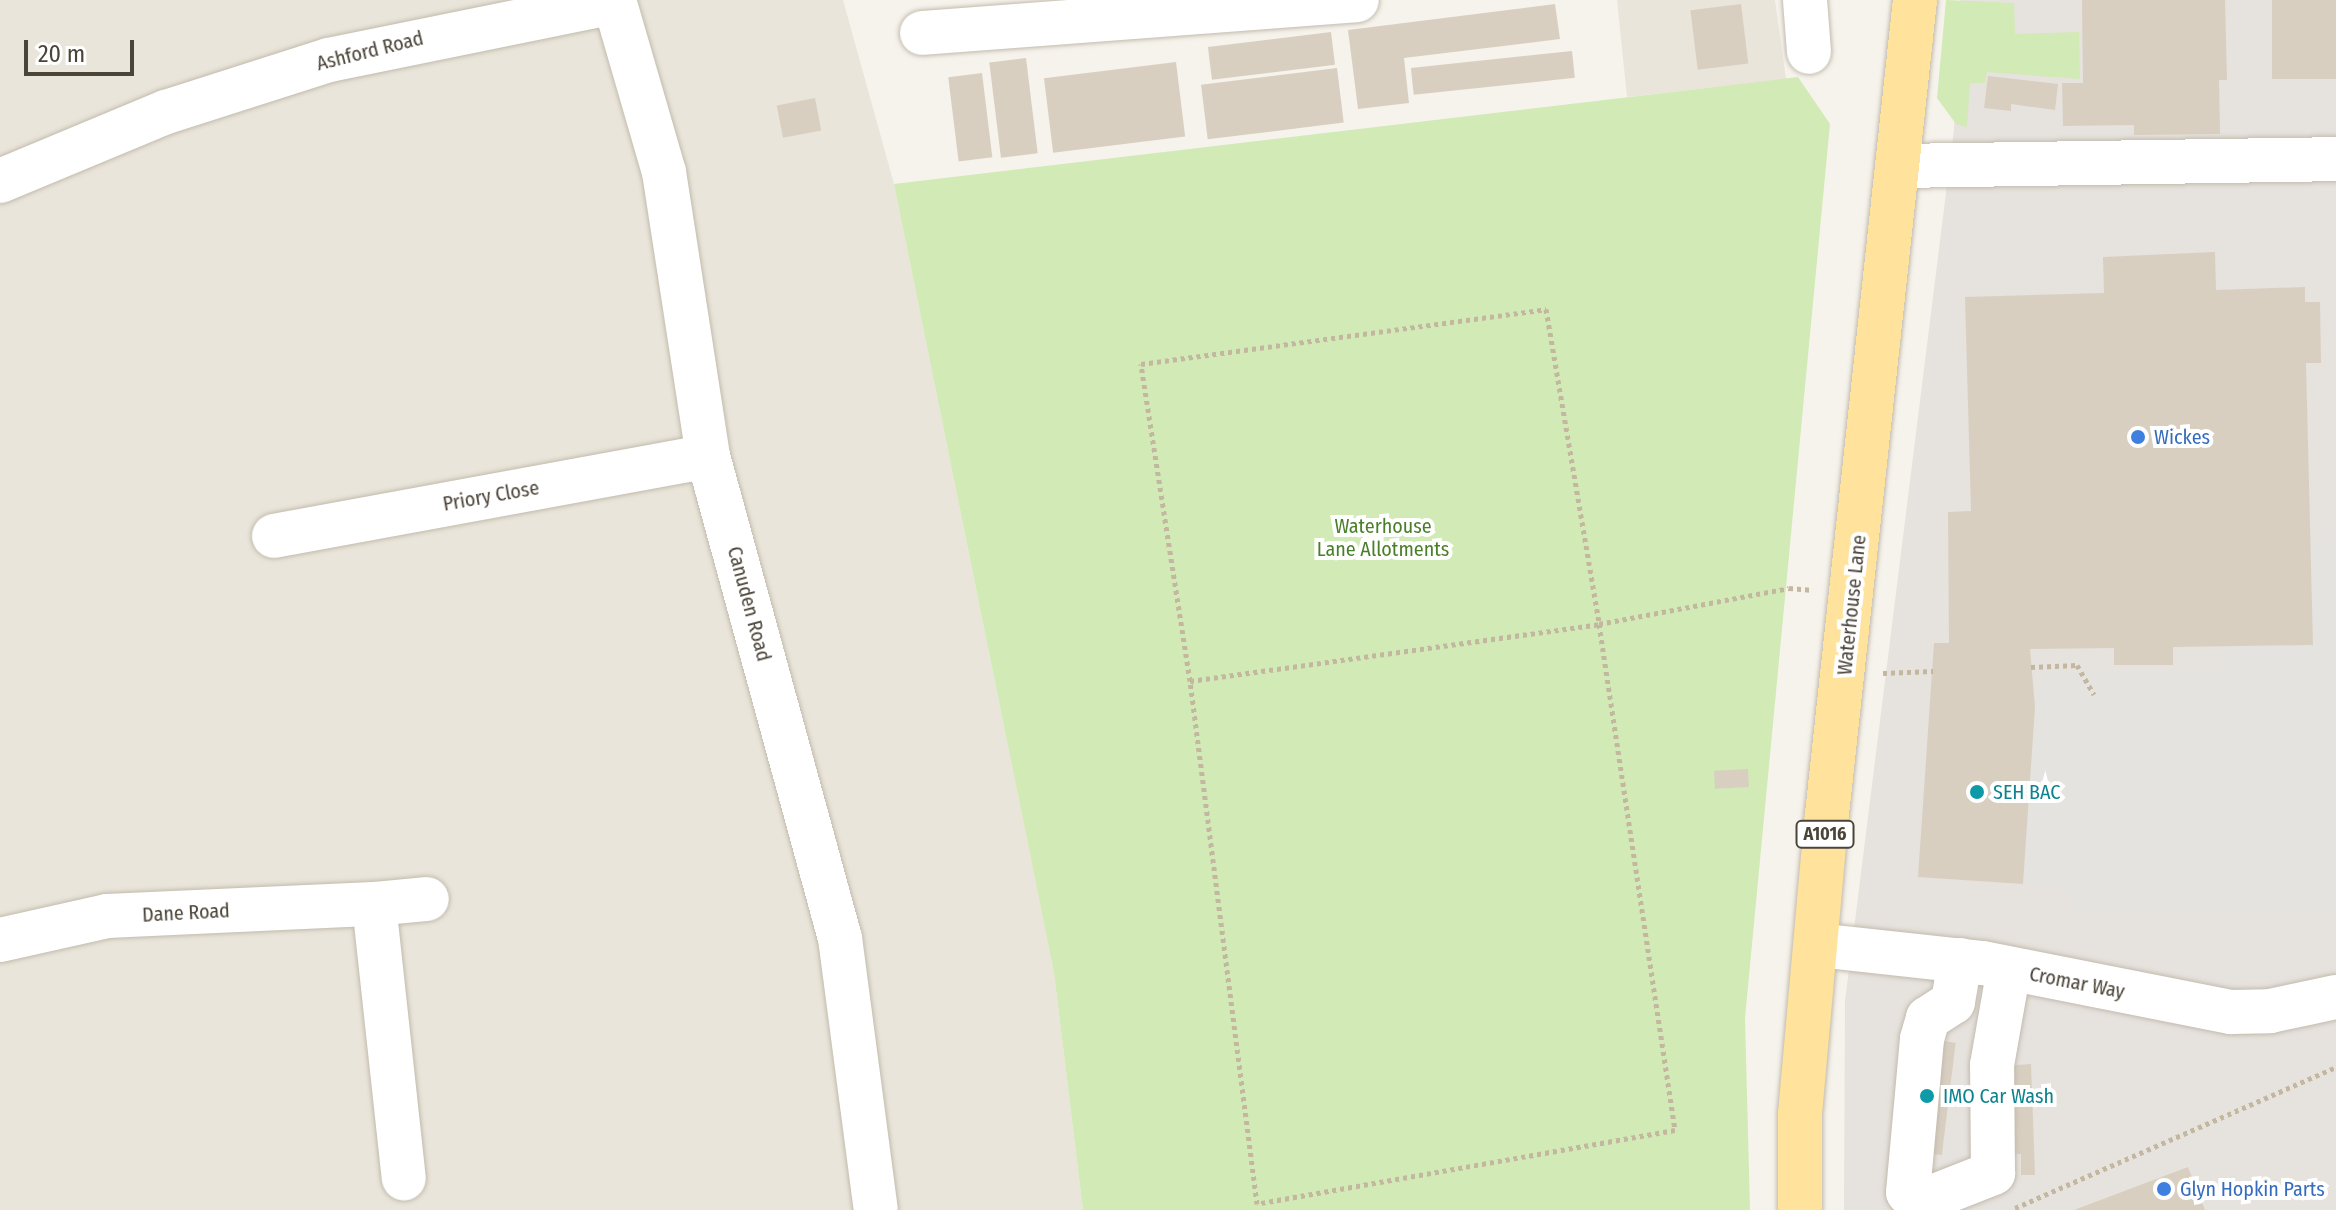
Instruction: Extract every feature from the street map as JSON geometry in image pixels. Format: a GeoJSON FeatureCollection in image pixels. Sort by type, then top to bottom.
{"type":"FeatureCollection","features":[{"type":"Feature","properties":{"kind":"main road","name":"Waterhouse Lane"},"geometry":{"type":"LineString","coordinates":[[1800,1210],[1800,1114],[1915,0]]}},
{"type":"Feature","properties":{"kind":"street"},"geometry":{"type":"LineString","coordinates":[[922,33],[1357,0]]}},
{"type":"Feature","properties":{"kind":"street"},"geometry":{"type":"LineString","coordinates":[[1805,0],[1809,52]]}},
{"type":"Feature","properties":{"kind":"street","name":"Ashford Road"},"geometry":{"type":"LineString","coordinates":[[0,181],[166,112],[329,60],[614,1]]}},
{"type":"Feature","properties":{"kind":"street","name":"Canuden Road"},"geometry":{"type":"LineString","coordinates":[[614,1],[664,172],[708,456],[840,938],[876,1210]]}},
{"type":"Feature","properties":{"kind":"street"},"geometry":{"type":"LineString","coordinates":[[1899,166],[2336,159]]}},
{"type":"Feature","properties":{"kind":"street"},"geometry":{"type":"LineString","coordinates":[[1894,212],[1973,165]]}},
{"type":"Feature","properties":{"kind":"street","name":"Priory Close"},"geometry":{"type":"LineString","coordinates":[[274,536],[708,456]]}},
{"type":"Feature","properties":{"kind":"street","name":"Dane Road"},"geometry":{"type":"LineString","coordinates":[[0,940],[107,916],[427,899]]}},
{"type":"Feature","properties":{"kind":"street"},"geometry":{"type":"LineString","coordinates":[[374,904],[404,1178]]}},
{"type":"Feature","properties":{"kind":"street","name":"Cromar Way"},"geometry":{"type":"LineString","coordinates":[[1817,945],[1960,960],[2231,1012],[2270,1011],[2336,997]]}},
{"type":"Feature","properties":{"kind":"street"},"geometry":{"type":"LineString","coordinates":[[1928,1018],[1953,1002],[1960,960]]}},
{"type":"Feature","properties":{"kind":"street"},"geometry":{"type":"LineString","coordinates":[[1928,1018],[1908,1192],[1917,1203],[1993,1173],[1992,1065],[2009,969]]}},
{"type":"Feature","properties":{"kind":"street"},"geometry":{"type":"LineString","coordinates":[[1928,1018],[1978,1029],[1992,1065]]}},
{"type":"Feature","properties":{"kind":"path"},"geometry":{"type":"LineString","coordinates":[[1546,309],[1599,624],[1675,1130],[1257,1204],[1190,681],[1141,364],[1546,309]]}},
{"type":"Feature","properties":{"kind":"path"},"geometry":{"type":"LineString","coordinates":[[1190,681],[1599,624],[1789,588],[1854,595]]}},
{"type":"Feature","properties":{"kind":"path"},"geometry":{"type":"LineString","coordinates":[[2031,667],[2077,665],[2094,694]]}},
{"type":"Feature","properties":{"kind":"path"},"geometry":{"type":"LineString","coordinates":[[1896,674],[1933,671]]}},
{"type":"Feature","properties":{"kind":"path"},"geometry":{"type":"LineString","coordinates":[[2011,1210],[2336,1067]]}},
{"type":"Feature","properties":{"kind":"shaded area"},"geometry":{"type":"Polygon","coordinates":[[[0,0],[843,0],[894,184],[1054,973],[1083,1210],[0,1210],[0,0]]]}},
{"type":"Feature","properties":{"kind":"shaded area"},"geometry":{"type":"Polygon","coordinates":[[[1617,0],[1775,0],[1786,79],[1627,97],[1617,0]]]}},
{"type":"Feature","properties":{"kind":"shaded area"},"geometry":{"type":"Polygon","coordinates":[[[1960,0],[2336,0],[2336,1210],[1844,1210],[1845,1001],[1954,129],[1960,0]]]}},
{"type":"Feature","properties":{"kind":"shaded area"},"geometry":{"type":"Polygon","coordinates":[[[2336,540],[2336,911],[2073,913],[2074,887],[2023,884],[2035,707],[2045,672],[2223,672],[2224,646],[2312,645],[2310,541],[2336,540]]]}},
{"type":"Feature","properties":{"kind":"green space"},"geometry":{"type":"Polygon","coordinates":[[[1946,0],[2014,3],[2015,34],[2079,32],[2080,79],[1987,72],[1985,83],[1970,83],[1967,127],[1956,124],[1937,98],[1946,0]]]}},
{"type":"Feature","properties":{"kind":"green space","name":"Waterhouse Lane Allotments"},"geometry":{"type":"Polygon","coordinates":[[[1798,77],[1830,124],[1745,1018],[1750,1210],[1083,1210],[1054,973],[894,184],[1798,77]]]}},
{"type":"Feature","properties":{"kind":"building"},"geometry":{"type":"Polygon","coordinates":[[[2082,0],[2225,0],[2227,80],[2219,80],[2220,134],[2134,135],[2134,125],[2063,126],[2062,83],[2083,83],[2082,0]]]}},
{"type":"Feature","properties":{"kind":"building"},"geometry":{"type":"Polygon","coordinates":[[[2272,0],[2336,0],[2336,79],[2272,79],[2272,0]]]}},
{"type":"Feature","properties":{"kind":"building"},"geometry":{"type":"Polygon","coordinates":[[[1555,4],[1560,39],[1404,58],[1409,103],[1358,109],[1348,30],[1555,4]]]}},
{"type":"Feature","properties":{"kind":"building"},"geometry":{"type":"Polygon","coordinates":[[[1741,4],[1748,64],[1698,70],[1690,10],[1741,4]]]}},
{"type":"Feature","properties":{"kind":"building"},"geometry":{"type":"Polygon","coordinates":[[[1331,32],[1335,65],[1212,80],[1208,47],[1331,32]]]}},
{"type":"Feature","properties":{"kind":"building"},"geometry":{"type":"Polygon","coordinates":[[[1572,51],[1575,78],[1414,95],[1411,68],[1572,51]]]}},
{"type":"Feature","properties":{"kind":"building"},"geometry":{"type":"Polygon","coordinates":[[[1026,58],[1038,153],[1001,158],[989,63],[1026,58]]]}},
{"type":"Feature","properties":{"kind":"building"},"geometry":{"type":"Polygon","coordinates":[[[1176,62],[1185,136],[1053,153],[1044,78],[1176,62]]]}},
{"type":"Feature","properties":{"kind":"building"},"geometry":{"type":"Polygon","coordinates":[[[1337,68],[1344,123],[1208,139],[1201,85],[1337,68]]]}},
{"type":"Feature","properties":{"kind":"building"},"geometry":{"type":"Polygon","coordinates":[[[982,73],[992,157],[959,162],[948,77],[982,73]]]}},
{"type":"Feature","properties":{"kind":"building"},"geometry":{"type":"Polygon","coordinates":[[[1988,76],[2058,84],[2055,110],[2011,104],[2011,111],[1984,108],[1988,76]]]}},
{"type":"Feature","properties":{"kind":"building"},"geometry":{"type":"Polygon","coordinates":[[[815,98],[821,130],[783,138],[777,105],[815,98]]]}},
{"type":"Feature","properties":{"kind":"building","name":"Wickes"},"geometry":{"type":"Polygon","coordinates":[[[2215,252],[2216,290],[2305,287],[2305,302],[2320,302],[2321,363],[2306,363],[2313,645],[2173,647],[2173,665],[2114,665],[2114,648],[2030,649],[2035,707],[2023,884],[1918,877],[1934,643],[1949,643],[1948,512],[1971,511],[1965,297],[2104,293],[2103,257],[2215,252]]]}},
{"type":"Feature","properties":{"kind":"building"},"geometry":{"type":"Polygon","coordinates":[[[1748,769],[1749,787],[1715,789],[1714,771],[1748,769]]]}},
{"type":"Feature","properties":{"kind":"building","name":"IMO Car Wash"},"geometry":{"type":"Polygon","coordinates":[[[1909,1037],[1956,1043],[1942,1155],[1895,1149],[1909,1037]]]}},
{"type":"Feature","properties":{"kind":"building"},"geometry":{"type":"Polygon","coordinates":[[[2031,1064],[2035,1175],[2021,1175],[2021,1154],[2009,1154],[2006,1066],[2031,1064]]]}},
{"type":"Feature","properties":{"kind":"building","name":"Glyn Hopkin Parts"},"geometry":{"type":"Polygon","coordinates":[[[2188,1167],[2205,1210],[2074,1210],[2188,1167]]]}},
{"type":"Feature","properties":{"kind":"place","name":"Wickes"},"geometry":{"type":"Point","coordinates":[2138,437]}},
{"type":"Feature","properties":{"kind":"place","name":"SEH BAC"},"geometry":{"type":"Point","coordinates":[1977,792]}},
{"type":"Feature","properties":{"kind":"place","name":"IMO Car Wash"},"geometry":{"type":"Point","coordinates":[1927,1096]}},
{"type":"Feature","properties":{"kind":"place","name":"Glyn Hopkin Parts"},"geometry":{"type":"Point","coordinates":[2164,1189]}}]}
